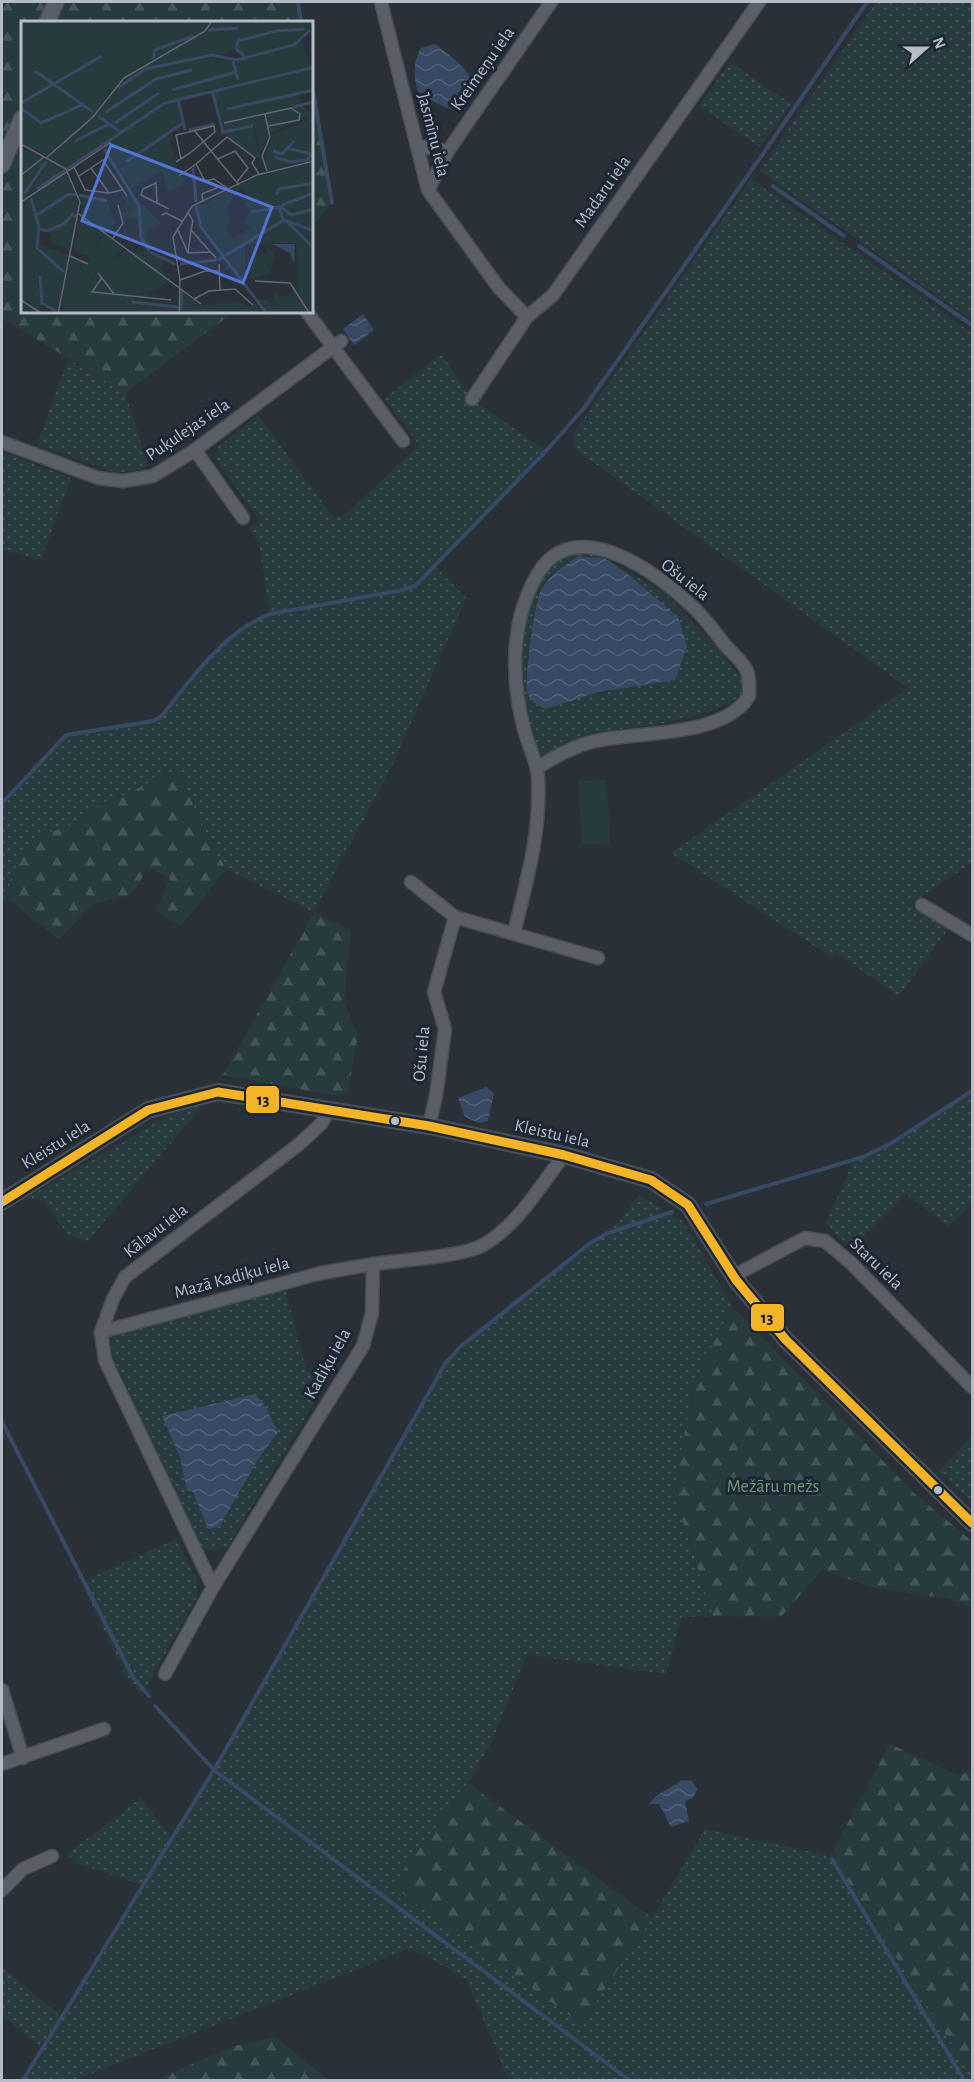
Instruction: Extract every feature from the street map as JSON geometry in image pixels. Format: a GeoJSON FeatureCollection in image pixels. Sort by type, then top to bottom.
{"type":"FeatureCollection","features":[{"type":"Feature","properties":{"kind":"street"},"geometry":{"type":"LineString","coordinates":[[47,21],[56,2]]}},
{"type":"Feature","properties":{"kind":"street","name":"Jasmīnu iela"},"geometry":{"type":"LineString","coordinates":[[381,2],[428,190],[499,288],[527,317]]}},
{"type":"Feature","properties":{"kind":"street","name":"Kreimeņu iela"},"geometry":{"type":"LineString","coordinates":[[428,190],[448,151],[551,2]]}},
{"type":"Feature","properties":{"kind":"street","name":"Madaru iela"},"geometry":{"type":"LineString","coordinates":[[472,399],[527,317],[554,295],[759,2]]}},
{"type":"Feature","properties":{"kind":"street"},"geometry":{"type":"LineString","coordinates":[[2,165],[21,120]]}},
{"type":"Feature","properties":{"kind":"street"},"geometry":{"type":"LineString","coordinates":[[417,146],[448,151]]}},
{"type":"Feature","properties":{"kind":"street"},"geometry":{"type":"LineString","coordinates":[[309,314],[337,344],[403,441]]}},
{"type":"Feature","properties":{"kind":"street","name":"Puķulejas iela"},"geometry":{"type":"LineString","coordinates":[[2,442],[98,478],[123,481],[153,476],[195,450],[337,344]]}},
{"type":"Feature","properties":{"kind":"street"},"geometry":{"type":"LineString","coordinates":[[195,450],[243,518]]}},
{"type":"Feature","properties":{"kind":"street","name":"Ošu iela"},"geometry":{"type":"LineString","coordinates":[[514,933],[538,830],[537,768],[516,691],[515,646],[523,612],[536,576],[547,561],[563,549],[590,546],[624,557],[665,582],[695,608],[746,670],[749,696],[736,712],[700,726],[590,742],[537,768]]}},
{"type":"Feature","properties":{"kind":"street"},"geometry":{"type":"LineString","coordinates":[[411,882],[455,917],[598,958]]}},
{"type":"Feature","properties":{"kind":"street"},"geometry":{"type":"LineString","coordinates":[[922,904],[972,935]]}},
{"type":"Feature","properties":{"kind":"street","name":"Ošu iela"},"geometry":{"type":"LineString","coordinates":[[429,1126],[436,1096],[445,1029],[434,992],[455,917]]}},
{"type":"Feature","properties":{"kind":"street","name":"Kleistu iela"},"geometry":{"type":"LineString","coordinates":[[2,1202],[148,1110],[218,1092],[429,1126],[564,1155],[651,1180],[688,1205],[736,1280],[786,1340],[972,1523]]}},
{"type":"Feature","properties":{"kind":"street","name":"Kālavu iela"},"geometry":{"type":"LineString","coordinates":[[213,1587],[105,1360],[101,1332],[113,1299],[125,1277],[298,1144],[321,1124],[329,1110]]}},
{"type":"Feature","properties":{"kind":"street"},"geometry":{"type":"LineString","coordinates":[[373,1264],[465,1251],[482,1246],[509,1226],[564,1155]]}},
{"type":"Feature","properties":{"kind":"street","name":"Staru iela"},"geometry":{"type":"LineString","coordinates":[[736,1280],[741,1272],[805,1238],[825,1241],[852,1264],[972,1387]]}},
{"type":"Feature","properties":{"kind":"street","name":"Mazā Kadiķu iela"},"geometry":{"type":"LineString","coordinates":[[101,1332],[321,1273],[373,1264]]}},
{"type":"Feature","properties":{"kind":"street","name":"Kadiķu iela"},"geometry":{"type":"LineString","coordinates":[[165,1674],[213,1587],[363,1346],[372,1313],[373,1264]]}},
{"type":"Feature","properties":{"kind":"street"},"geometry":{"type":"LineString","coordinates":[[2,1690],[23,1758]]}},
{"type":"Feature","properties":{"kind":"street"},"geometry":{"type":"LineString","coordinates":[[2,1764],[104,1729]]}},
{"type":"Feature","properties":{"kind":"street"},"geometry":{"type":"LineString","coordinates":[[2,1890],[23,1869],[52,1856]]}},
{"type":"Feature","properties":{"kind":"green space"},"geometry":{"type":"Polygon","coordinates":[[[2,2],[299,2],[302,21],[21,21],[21,314],[231,314],[125,393],[2,318],[2,2]]]}},
{"type":"Feature","properties":{"kind":"green space"},"geometry":{"type":"Polygon","coordinates":[[[876,2],[972,2],[972,320],[760,171],[876,2]]]}},
{"type":"Feature","properties":{"kind":"green space"},"geometry":{"type":"Polygon","coordinates":[[[730,62],[791,104],[760,147],[699,106],[730,62]]]}},
{"type":"Feature","properties":{"kind":"green space"},"geometry":{"type":"Polygon","coordinates":[[[314,94],[332,203],[314,225],[314,94]]]}},
{"type":"Feature","properties":{"kind":"green space"},"geometry":{"type":"Polygon","coordinates":[[[751,179],[972,333],[972,863],[909,905],[948,929],[899,996],[836,953],[830,956],[671,853],[908,688],[575,449],[573,434],[751,179]]]}},
{"type":"Feature","properties":{"kind":"green space"},"geometry":{"type":"Polygon","coordinates":[[[441,354],[472,399],[546,451],[435,566],[466,598],[391,768],[314,912],[226,869],[201,826],[179,768],[97,808],[69,825],[31,840],[13,873],[7,899],[2,902],[2,803],[66,735],[153,721],[162,716],[197,672],[224,644],[253,622],[270,614],[259,544],[249,528],[260,521],[216,460],[218,447],[258,415],[334,518],[346,514],[419,445],[385,398],[441,354]]]}},
{"type":"Feature","properties":{"kind":"green space"},"geometry":{"type":"Polygon","coordinates":[[[68,359],[125,393],[148,465],[141,469],[116,473],[37,444],[68,359]]]}},
{"type":"Feature","properties":{"kind":"green space"},"geometry":{"type":"Polygon","coordinates":[[[2,452],[71,478],[41,559],[2,550],[2,452]]]}},
{"type":"Feature","properties":{"kind":"green space"},"geometry":{"type":"Polygon","coordinates":[[[566,552],[598,554],[666,594],[717,647],[743,681],[741,695],[729,704],[708,712],[657,725],[589,733],[545,757],[534,747],[521,699],[525,619],[539,577],[566,552]],[[552,573],[539,592],[527,660],[527,693],[573,698],[615,691],[552,573]]]}},
{"type":"Feature","properties":{"kind":"green space"},"geometry":{"type":"Polygon","coordinates":[[[179,768],[201,826],[226,869],[181,926],[156,911],[170,878],[146,867],[140,883],[129,895],[93,904],[59,939],[7,899],[12,873],[31,840],[69,825],[97,808],[179,768]]]}},
{"type":"Feature","properties":{"kind":"green space"},"geometry":{"type":"Polygon","coordinates":[[[607,780],[610,843],[582,845],[578,781],[607,780]]]}},
{"type":"Feature","properties":{"kind":"green space"},"geometry":{"type":"Polygon","coordinates":[[[314,912],[351,930],[344,1002],[358,1035],[348,1091],[342,1097],[223,1075],[314,912]]]}},
{"type":"Feature","properties":{"kind":"green space"},"geometry":{"type":"Polygon","coordinates":[[[972,1094],[972,1204],[948,1226],[906,1194],[851,1249],[826,1223],[853,1162],[878,1153],[972,1094]]]}},
{"type":"Feature","properties":{"kind":"green space"},"geometry":{"type":"Polygon","coordinates":[[[203,1105],[88,1241],[68,1235],[43,1200],[25,1199],[166,1117],[203,1105]]]}},
{"type":"Feature","properties":{"kind":"green space"},"geometry":{"type":"Polygon","coordinates":[[[639,1195],[683,1221],[732,1306],[693,1385],[674,1494],[713,1616],[682,1617],[666,1674],[527,1655],[492,1741],[468,1783],[392,1886],[581,2024],[652,1918],[705,1829],[830,1856],[972,2074],[972,2080],[509,2080],[466,1979],[411,1948],[75,2080],[23,2080],[43,2049],[2,2015],[2,1967],[62,2017],[143,1885],[76,1863],[67,1854],[141,1798],[172,1838],[214,1770],[445,1364],[460,1347],[589,1244],[608,1233],[639,1195]]]}},
{"type":"Feature","properties":{"kind":"green space"},"geometry":{"type":"Polygon","coordinates":[[[285,1288],[307,1373],[338,1363],[227,1548],[210,1551],[200,1545],[112,1355],[111,1339],[120,1331],[285,1288]]]}},
{"type":"Feature","properties":{"kind":"green space","name":"Mežāru mežs"},"geometry":{"type":"Polygon","coordinates":[[[732,1306],[914,1493],[972,1541],[972,1608],[948,1599],[871,1587],[822,1570],[781,1617],[713,1616],[674,1494],[693,1385],[732,1306]]]}},
{"type":"Feature","properties":{"kind":"green space"},"geometry":{"type":"Polygon","coordinates":[[[972,1436],[972,1502],[938,1472],[972,1436]]]}},
{"type":"Feature","properties":{"kind":"green space"},"geometry":{"type":"Polygon","coordinates":[[[176,1539],[197,1580],[197,1597],[142,1695],[125,1674],[81,1582],[176,1539]]]}},
{"type":"Feature","properties":{"kind":"green space"},"geometry":{"type":"Polygon","coordinates":[[[890,1744],[960,1776],[972,1768],[972,2074],[830,1856],[890,1744]]]}},
{"type":"Feature","properties":{"kind":"green space"},"geometry":{"type":"Polygon","coordinates":[[[468,1783],[652,1918],[581,2024],[392,1886],[468,1783]]]}},
{"type":"Feature","properties":{"kind":"green space"},"geometry":{"type":"Polygon","coordinates":[[[275,2037],[329,2080],[156,2080],[231,2047],[275,2037]]]}},
{"type":"Feature","properties":{"kind":"water"},"geometry":{"type":"Polygon","coordinates":[[[435,44],[462,66],[473,86],[473,95],[452,110],[430,100],[421,100],[417,87],[415,68],[418,55],[421,48],[435,44]]]}},
{"type":"Feature","properties":{"kind":"water"},"geometry":{"type":"Polygon","coordinates":[[[363,314],[374,330],[354,345],[343,329],[363,314]]]}},
{"type":"Feature","properties":{"kind":"water"},"geometry":{"type":"Polygon","coordinates":[[[578,557],[604,558],[629,575],[678,617],[687,646],[675,680],[599,692],[545,709],[528,695],[530,643],[541,590],[552,575],[578,557]]]}},
{"type":"Feature","properties":{"kind":"water"},"geometry":{"type":"Polygon","coordinates":[[[486,1087],[494,1093],[488,1121],[479,1123],[465,1117],[458,1098],[486,1087]]]}},
{"type":"Feature","properties":{"kind":"water"},"geometry":{"type":"Polygon","coordinates":[[[255,1394],[266,1407],[278,1432],[257,1461],[219,1527],[208,1529],[193,1492],[187,1491],[180,1457],[162,1416],[255,1394]]]}},
{"type":"Feature","properties":{"kind":"water"},"geometry":{"type":"Polygon","coordinates":[[[682,1780],[692,1781],[697,1789],[693,1798],[685,1801],[689,1821],[671,1827],[659,1804],[649,1804],[656,1796],[682,1780]]]}},
{"type":"Feature","properties":{"kind":"waterway"},"geometry":{"type":"LineString","coordinates":[[298,2],[301,21]]}},
{"type":"Feature","properties":{"kind":"waterway"},"geometry":{"type":"LineString","coordinates":[[2,803],[66,735],[153,721],[162,716],[210,657],[253,622],[270,614],[415,586],[546,451],[584,408],[867,2]]}},
{"type":"Feature","properties":{"kind":"waterway"},"geometry":{"type":"LineString","coordinates":[[314,97],[332,203]]}},
{"type":"Feature","properties":{"kind":"waterway"},"geometry":{"type":"LineString","coordinates":[[773,186],[844,236]]}},
{"type":"Feature","properties":{"kind":"waterway"},"geometry":{"type":"LineString","coordinates":[[859,246],[972,325]]}},
{"type":"Feature","properties":{"kind":"waterway"},"geometry":{"type":"LineString","coordinates":[[706,1204],[863,1157],[890,1144],[972,1091]]}},
{"type":"Feature","properties":{"kind":"waterway"},"geometry":{"type":"LineString","coordinates":[[23,2080],[214,1770],[445,1364],[460,1347],[589,1244],[608,1233],[672,1212]]}},
{"type":"Feature","properties":{"kind":"waterway"},"geometry":{"type":"LineString","coordinates":[[2,1422],[133,1677],[149,1696]]}},
{"type":"Feature","properties":{"kind":"waterway"},"geometry":{"type":"LineString","coordinates":[[155,1706],[214,1770],[629,2080]]}},
{"type":"Feature","properties":{"kind":"waterway"},"geometry":{"type":"LineString","coordinates":[[832,1859],[964,2080]]}},
{"type":"Feature","properties":{"kind":"transit line","name":"13"},"geometry":{"type":"LineString","coordinates":[[2,1202],[148,1110],[218,1092],[429,1126],[564,1155],[651,1180],[688,1205],[736,1280],[786,1340],[972,1523]]}}]}
